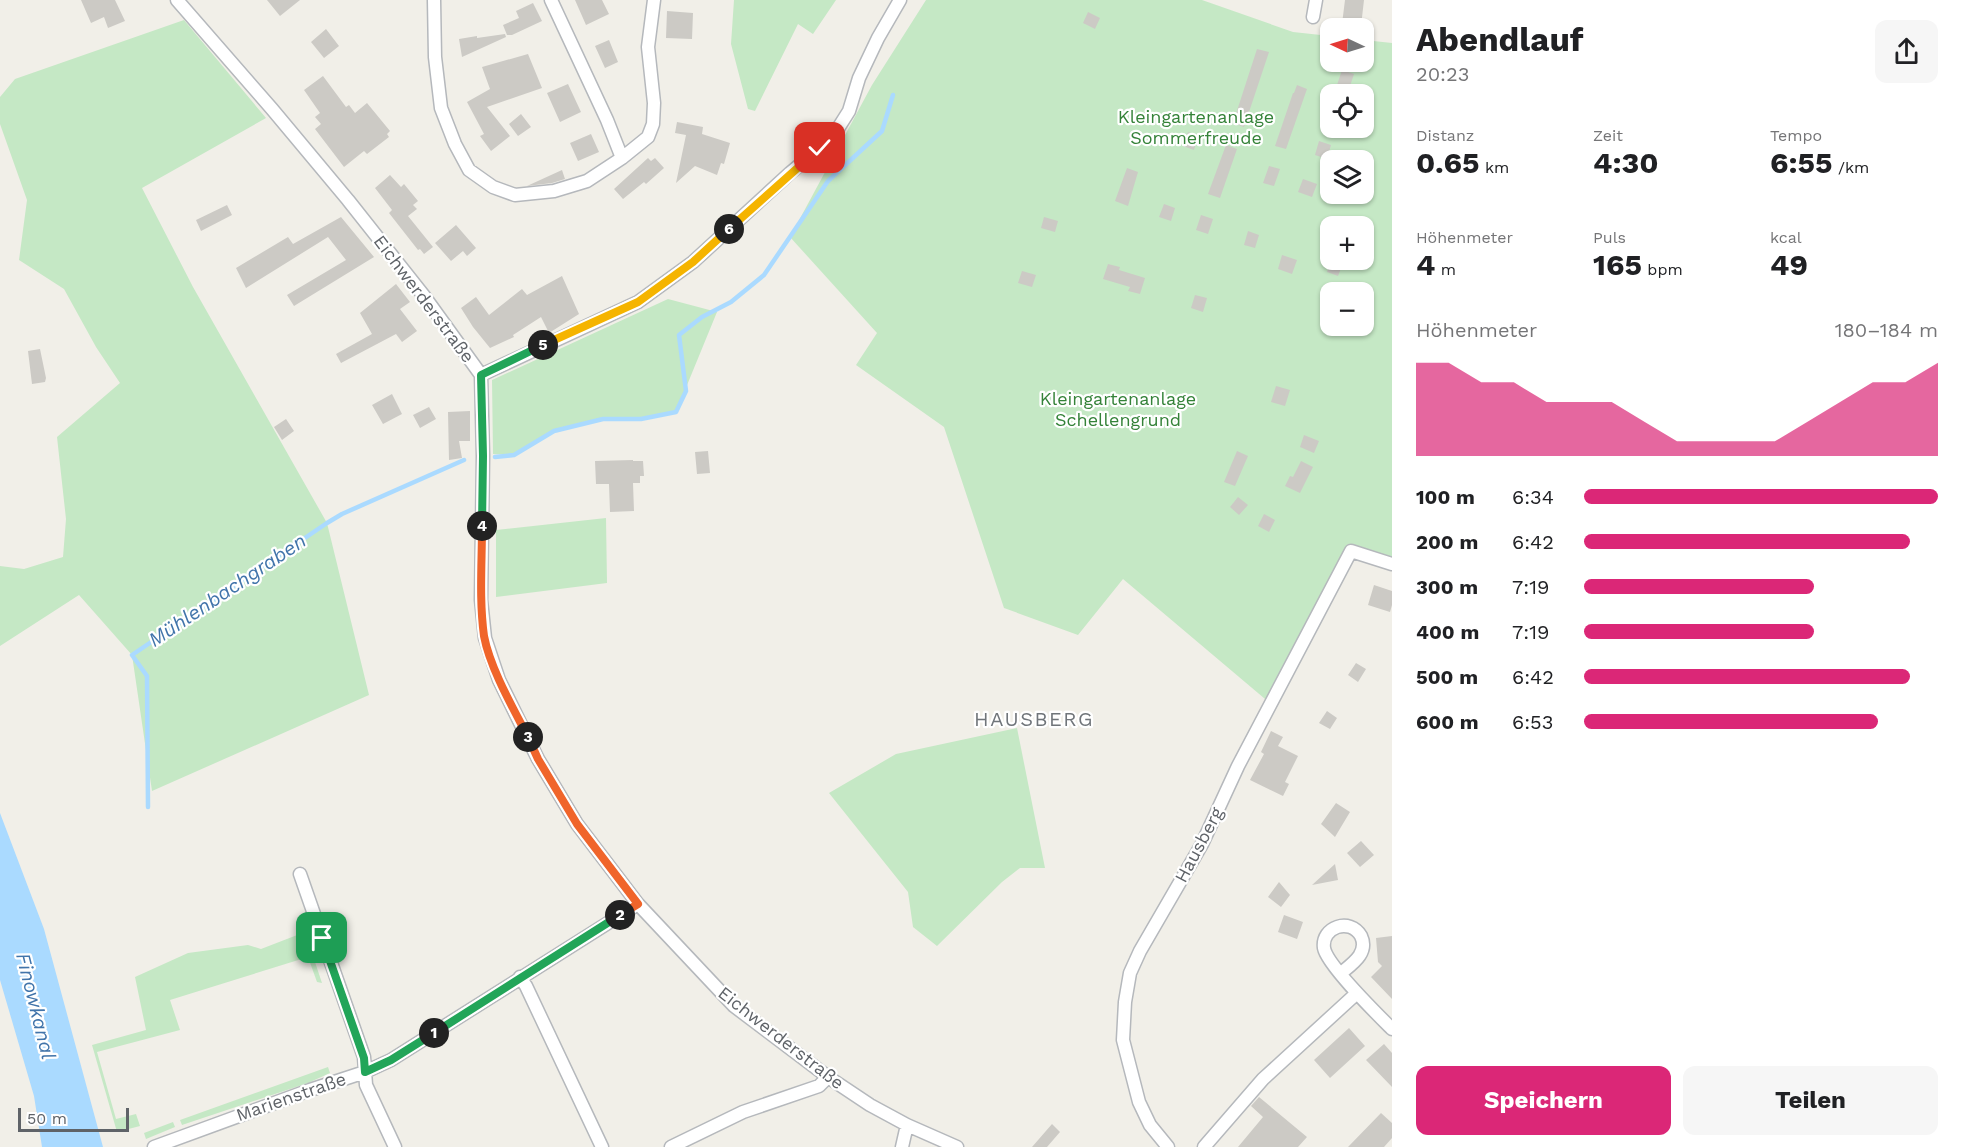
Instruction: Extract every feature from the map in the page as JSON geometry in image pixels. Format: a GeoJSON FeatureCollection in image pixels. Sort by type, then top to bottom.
{"type":"FeatureCollection","features":[{"type":"Feature","properties":{"kind":"street","name":"Eichwerderstraße"},"geometry":{"type":"LineString","coordinates":[[177,0],[348,200],[424,296],[481,375],[483,456],[481,600],[485,638],[499,680],[538,759],[577,824],[638,904],[734,1006],[828,1077],[870,1105],[907,1125],[957,1147]]}},
{"type":"Feature","properties":{"kind":"street"},"geometry":{"type":"LineString","coordinates":[[434,0],[435,57],[441,108],[455,144],[469,170],[494,187],[515,195],[554,191],[587,181],[622,158],[648,137],[653,124],[654,103],[648,47],[654,0]]}},
{"type":"Feature","properties":{"kind":"street"},"geometry":{"type":"LineString","coordinates":[[551,0],[607,120],[622,158]]}},
{"type":"Feature","properties":{"kind":"street"},"geometry":{"type":"LineString","coordinates":[[481,375],[638,302],[693,262],[837,130],[849,111],[859,78],[878,38],[900,0]]}},
{"type":"Feature","properties":{"kind":"street"},"geometry":{"type":"LineString","coordinates":[[1313,17],[1316,0]]}},
{"type":"Feature","properties":{"kind":"street","name":"Hausberg"},"geometry":{"type":"LineString","coordinates":[[1168,1147],[1150,1125],[1139,1102],[1123,1040],[1125,1002],[1130,973],[1140,951],[1202,844],[1238,766],[1351,551],[1392,564]]}},
{"type":"Feature","properties":{"kind":"street"},"geometry":{"type":"LineString","coordinates":[[300,874],[364,1058],[366,1085],[395,1147]]}},
{"type":"Feature","properties":{"kind":"street","name":"Marienstraße"},"geometry":{"type":"LineString","coordinates":[[154,1147],[365,1072],[391,1060],[638,904]]}},
{"type":"Feature","properties":{"kind":"street"},"geometry":{"type":"LineString","coordinates":[[1341,973],[1392,1029]]}},
{"type":"Feature","properties":{"kind":"street"},"geometry":{"type":"LineString","coordinates":[[520,977],[602,1147]]}},
{"type":"Feature","properties":{"kind":"street"},"geometry":{"type":"LineString","coordinates":[[1204,1147],[1263,1079],[1358,993]]}},
{"type":"Feature","properties":{"kind":"street"},"geometry":{"type":"LineString","coordinates":[[671,1147],[743,1112],[819,1086],[828,1077]]}},
{"type":"Feature","properties":{"kind":"street"},"geometry":{"type":"LineString","coordinates":[[902,1147],[907,1125]]}},
{"type":"Feature","properties":{"kind":"green space"},"geometry":{"type":"Polygon","coordinates":[[[734,0],[836,0],[813,34],[798,24],[755,111],[748,109],[731,44],[734,0]]]}},
{"type":"Feature","properties":{"kind":"green space"},"geometry":{"type":"Polygon","coordinates":[[[926,0],[1202,0],[1293,32],[1320,35],[1320,72],[1374,72],[1374,41],[1392,43],[1392,564],[1351,551],[1271,704],[1123,579],[1078,635],[1004,608],[944,427],[856,365],[877,333],[790,237],[872,85],[926,0]]]}},
{"type":"Feature","properties":{"kind":"green space"},"geometry":{"type":"Polygon","coordinates":[[[184,20],[266,118],[142,188],[193,287],[327,523],[369,695],[152,791],[132,655],[79,595],[0,646],[0,566],[24,569],[63,557],[66,519],[57,437],[120,383],[96,347],[64,289],[19,260],[27,200],[0,124],[0,97],[15,79],[184,20]]]}},
{"type":"Feature","properties":{"kind":"green space"},"geometry":{"type":"Polygon","coordinates":[[[668,299],[717,312],[676,412],[641,419],[603,419],[554,431],[514,455],[493,454],[492,380],[668,299]]]}},
{"type":"Feature","properties":{"kind":"green space"},"geometry":{"type":"Polygon","coordinates":[[[606,518],[607,583],[496,597],[496,530],[606,518]]]}},
{"type":"Feature","properties":{"kind":"green space"},"geometry":{"type":"Polygon","coordinates":[[[1017,728],[1045,868],[1020,868],[1002,882],[937,946],[913,927],[908,892],[829,793],[896,754],[1017,728]]]}},
{"type":"Feature","properties":{"kind":"green space"},"geometry":{"type":"Polygon","coordinates":[[[305,932],[322,983],[317,982],[308,957],[170,1000],[180,1030],[97,1052],[116,1119],[136,1114],[140,1126],[117,1132],[92,1045],[146,1030],[135,977],[188,953],[248,945],[261,949],[305,932]]]}},
{"type":"Feature","properties":{"kind":"green space"},"geometry":{"type":"Polygon","coordinates":[[[328,1067],[330,1073],[308,1083],[182,1125],[180,1120],[328,1067]]]}},
{"type":"Feature","properties":{"kind":"green space"},"geometry":{"type":"Polygon","coordinates":[[[173,1122],[175,1127],[146,1139],[144,1133],[173,1122]]]}},
{"type":"Feature","properties":{"kind":"water","name":"Finowkanal"},"geometry":{"type":"Polygon","coordinates":[[[0,813],[44,929],[103,1147],[42,1147],[34,1096],[0,980],[0,813]]]}},
{"type":"Feature","properties":{"kind":"building"},"geometry":{"type":"Polygon","coordinates":[[[81,0],[115,0],[125,21],[108,28],[104,17],[91,23],[81,0]]]}},
{"type":"Feature","properties":{"kind":"building"},"geometry":{"type":"Polygon","coordinates":[[[267,0],[300,0],[280,16],[267,0]]]}},
{"type":"Feature","properties":{"kind":"building"},"geometry":{"type":"Polygon","coordinates":[[[575,0],[602,0],[609,14],[586,25],[575,0]]]}},
{"type":"Feature","properties":{"kind":"building"},"geometry":{"type":"Polygon","coordinates":[[[1345,0],[1364,0],[1362,18],[1343,18],[1345,0]]]}},
{"type":"Feature","properties":{"kind":"building"},"geometry":{"type":"Polygon","coordinates":[[[533,3],[542,21],[512,35],[507,35],[503,25],[519,18],[516,11],[533,3]]]}},
{"type":"Feature","properties":{"kind":"building"},"geometry":{"type":"Polygon","coordinates":[[[667,11],[693,13],[692,39],[666,38],[667,11]]]}},
{"type":"Feature","properties":{"kind":"building"},"geometry":{"type":"Polygon","coordinates":[[[1088,12],[1100,18],[1095,29],[1083,23],[1088,12]]]}},
{"type":"Feature","properties":{"kind":"building"},"geometry":{"type":"Polygon","coordinates":[[[326,29],[339,46],[324,58],[311,42],[326,29]]]}},
{"type":"Feature","properties":{"kind":"building"},"geometry":{"type":"Polygon","coordinates":[[[505,34],[506,37],[462,57],[459,39],[505,34]]]}},
{"type":"Feature","properties":{"kind":"building"},"geometry":{"type":"Polygon","coordinates":[[[609,40],[618,62],[605,68],[595,46],[609,40]]]}},
{"type":"Feature","properties":{"kind":"building"},"geometry":{"type":"Polygon","coordinates":[[[1257,49],[1269,52],[1244,127],[1233,123],[1257,49]]]}},
{"type":"Feature","properties":{"kind":"building"},"geometry":{"type":"Polygon","coordinates":[[[528,54],[542,88],[487,107],[510,136],[491,151],[480,136],[484,134],[467,102],[490,89],[482,67],[528,54]]]}},
{"type":"Feature","properties":{"kind":"building"},"geometry":{"type":"Polygon","coordinates":[[[1341,72],[1354,74],[1351,84],[1337,84],[1341,72]]]}},
{"type":"Feature","properties":{"kind":"building"},"geometry":{"type":"Polygon","coordinates":[[[323,76],[346,107],[349,105],[355,113],[367,103],[390,131],[387,134],[389,137],[367,154],[364,151],[344,167],[315,129],[321,124],[315,117],[320,113],[304,90],[323,76]]]}},
{"type":"Feature","properties":{"kind":"building"},"geometry":{"type":"Polygon","coordinates":[[[568,84],[581,112],[560,122],[547,93],[568,84]]]}},
{"type":"Feature","properties":{"kind":"building"},"geometry":{"type":"Polygon","coordinates":[[[1297,85],[1307,89],[1286,149],[1275,146],[1297,85]]]}},
{"type":"Feature","properties":{"kind":"building"},"geometry":{"type":"Polygon","coordinates":[[[521,114],[531,127],[518,136],[509,124],[521,114]]]}},
{"type":"Feature","properties":{"kind":"building"},"geometry":{"type":"Polygon","coordinates":[[[677,122],[703,127],[702,134],[730,143],[724,164],[721,163],[717,175],[695,166],[676,183],[686,135],[675,133],[677,122]]]}},
{"type":"Feature","properties":{"kind":"building"},"geometry":{"type":"Polygon","coordinates":[[[1188,132],[1198,136],[1194,150],[1183,146],[1188,132]]]}},
{"type":"Feature","properties":{"kind":"building"},"geometry":{"type":"Polygon","coordinates":[[[591,134],[599,152],[578,161],[570,143],[591,134]]]}},
{"type":"Feature","properties":{"kind":"building"},"geometry":{"type":"Polygon","coordinates":[[[1319,141],[1331,145],[1330,150],[1320,150],[1320,157],[1315,155],[1319,141]]]}},
{"type":"Feature","properties":{"kind":"building"},"geometry":{"type":"Polygon","coordinates":[[[1226,145],[1237,149],[1220,198],[1208,194],[1226,145]]]}},
{"type":"Feature","properties":{"kind":"building"},"geometry":{"type":"Polygon","coordinates":[[[648,158],[651,161],[655,158],[664,168],[646,184],[644,182],[623,199],[614,189],[648,158]]]}},
{"type":"Feature","properties":{"kind":"building"},"geometry":{"type":"Polygon","coordinates":[[[1269,166],[1280,169],[1274,186],[1263,183],[1269,166]]]}},
{"type":"Feature","properties":{"kind":"building"},"geometry":{"type":"Polygon","coordinates":[[[1127,168],[1138,172],[1128,206],[1115,201],[1127,168]]]}},
{"type":"Feature","properties":{"kind":"building"},"geometry":{"type":"Polygon","coordinates":[[[562,170],[565,179],[527,186],[562,170]]]}},
{"type":"Feature","properties":{"kind":"building"},"geometry":{"type":"Polygon","coordinates":[[[390,175],[401,187],[404,184],[418,201],[413,205],[417,209],[408,216],[433,247],[424,254],[420,249],[418,250],[389,213],[392,210],[375,188],[390,175]]]}},
{"type":"Feature","properties":{"kind":"building"},"geometry":{"type":"Polygon","coordinates":[[[1303,179],[1317,184],[1312,197],[1298,192],[1303,179]]]}},
{"type":"Feature","properties":{"kind":"building"},"geometry":{"type":"Polygon","coordinates":[[[1164,204],[1175,208],[1171,221],[1159,217],[1164,204]]]}},
{"type":"Feature","properties":{"kind":"building"},"geometry":{"type":"Polygon","coordinates":[[[227,205],[232,215],[201,231],[196,220],[227,205]]]}},
{"type":"Feature","properties":{"kind":"building"},"geometry":{"type":"Polygon","coordinates":[[[1201,215],[1213,219],[1208,234],[1196,230],[1201,215]]]}},
{"type":"Feature","properties":{"kind":"building"},"geometry":{"type":"Polygon","coordinates":[[[341,217],[374,257],[294,306],[287,295],[346,260],[328,237],[246,288],[236,268],[288,237],[293,244],[341,217]]]}},
{"type":"Feature","properties":{"kind":"building"},"geometry":{"type":"Polygon","coordinates":[[[1044,217],[1058,221],[1055,232],[1041,228],[1044,217]]]}},
{"type":"Feature","properties":{"kind":"building"},"geometry":{"type":"Polygon","coordinates":[[[456,225],[476,248],[467,256],[463,251],[451,261],[435,243],[456,225]]]}},
{"type":"Feature","properties":{"kind":"building"},"geometry":{"type":"Polygon","coordinates":[[[1248,231],[1259,235],[1255,248],[1244,245],[1248,231]]]}},
{"type":"Feature","properties":{"kind":"building"},"geometry":{"type":"Polygon","coordinates":[[[1282,255],[1297,260],[1292,274],[1278,269],[1282,255]]]}},
{"type":"Feature","properties":{"kind":"building"},"geometry":{"type":"Polygon","coordinates":[[[1108,264],[1145,278],[1140,294],[1128,291],[1130,287],[1103,279],[1108,264]]]}},
{"type":"Feature","properties":{"kind":"building"},"geometry":{"type":"Polygon","coordinates":[[[1328,270],[1340,270],[1338,276],[1327,272],[1328,270]]]}},
{"type":"Feature","properties":{"kind":"building"},"geometry":{"type":"Polygon","coordinates":[[[1022,271],[1036,275],[1032,287],[1018,283],[1022,271]]]}},
{"type":"Feature","properties":{"kind":"building"},"geometry":{"type":"Polygon","coordinates":[[[562,276],[579,314],[549,333],[541,317],[513,335],[514,337],[490,348],[461,308],[476,297],[489,315],[522,289],[527,295],[562,276]]]}},
{"type":"Feature","properties":{"kind":"building"},"geometry":{"type":"Polygon","coordinates":[[[396,284],[410,302],[400,309],[417,331],[402,342],[396,334],[341,363],[336,354],[372,334],[360,313],[396,284]]]}},
{"type":"Feature","properties":{"kind":"building"},"geometry":{"type":"Polygon","coordinates":[[[1195,295],[1207,298],[1203,312],[1191,308],[1195,295]]]}},
{"type":"Feature","properties":{"kind":"building"},"geometry":{"type":"Polygon","coordinates":[[[40,349],[46,378],[45,382],[32,384],[28,351],[40,349]]]}},
{"type":"Feature","properties":{"kind":"building"},"geometry":{"type":"Polygon","coordinates":[[[1276,386],[1290,390],[1285,406],[1271,402],[1276,386]]]}},
{"type":"Feature","properties":{"kind":"building"},"geometry":{"type":"Polygon","coordinates":[[[392,394],[402,414],[383,424],[372,405],[392,394]]]}},
{"type":"Feature","properties":{"kind":"building"},"geometry":{"type":"Polygon","coordinates":[[[429,407],[436,419],[420,428],[413,415],[429,407]]]}},
{"type":"Feature","properties":{"kind":"building"},"geometry":{"type":"Polygon","coordinates":[[[470,411],[470,441],[459,441],[462,458],[449,460],[448,412],[470,411]]]}},
{"type":"Feature","properties":{"kind":"building"},"geometry":{"type":"Polygon","coordinates":[[[286,419],[294,431],[282,440],[274,427],[286,419]]]}},
{"type":"Feature","properties":{"kind":"building"},"geometry":{"type":"Polygon","coordinates":[[[1304,435],[1319,441],[1314,453],[1300,447],[1304,435]]]}},
{"type":"Feature","properties":{"kind":"building"},"geometry":{"type":"Polygon","coordinates":[[[708,451],[710,473],[697,474],[695,452],[708,451]]]}},
{"type":"Feature","properties":{"kind":"building"},"geometry":{"type":"Polygon","coordinates":[[[1237,451],[1248,456],[1235,486],[1224,482],[1237,451]]]}},
{"type":"Feature","properties":{"kind":"building"},"geometry":{"type":"Polygon","coordinates":[[[595,461],[643,461],[644,476],[640,476],[640,483],[633,483],[634,511],[610,512],[609,484],[596,484],[595,461]]]}},
{"type":"Feature","properties":{"kind":"building"},"geometry":{"type":"Polygon","coordinates":[[[1301,461],[1313,467],[1300,493],[1285,486],[1290,476],[1293,477],[1301,461]]]}},
{"type":"Feature","properties":{"kind":"building"},"geometry":{"type":"Polygon","coordinates":[[[1238,497],[1248,505],[1239,515],[1230,507],[1238,497]]]}},
{"type":"Feature","properties":{"kind":"building"},"geometry":{"type":"Polygon","coordinates":[[[1264,514],[1275,520],[1269,532],[1258,526],[1264,514]]]}},
{"type":"Feature","properties":{"kind":"building"},"geometry":{"type":"Polygon","coordinates":[[[1374,585],[1392,591],[1390,612],[1368,605],[1374,585]]]}},
{"type":"Feature","properties":{"kind":"building"},"geometry":{"type":"Polygon","coordinates":[[[1356,663],[1366,669],[1358,682],[1348,675],[1356,663]]]}},
{"type":"Feature","properties":{"kind":"building"},"geometry":{"type":"Polygon","coordinates":[[[1327,711],[1337,718],[1330,729],[1319,723],[1327,711]]]}},
{"type":"Feature","properties":{"kind":"building"},"geometry":{"type":"Polygon","coordinates":[[[1271,731],[1283,737],[1278,746],[1298,756],[1285,782],[1289,784],[1283,796],[1250,780],[1264,754],[1261,752],[1271,731]]]}},
{"type":"Feature","properties":{"kind":"building"},"geometry":{"type":"Polygon","coordinates":[[[1336,803],[1350,812],[1335,837],[1321,824],[1336,803]]]}},
{"type":"Feature","properties":{"kind":"building"},"geometry":{"type":"Polygon","coordinates":[[[1361,841],[1374,855],[1360,867],[1347,853],[1361,841]]]}},
{"type":"Feature","properties":{"kind":"building"},"geometry":{"type":"Polygon","coordinates":[[[1335,864],[1338,880],[1312,885],[1335,864]]]}},
{"type":"Feature","properties":{"kind":"building"},"geometry":{"type":"Polygon","coordinates":[[[1279,882],[1290,895],[1281,907],[1268,897],[1279,882]]]}},
{"type":"Feature","properties":{"kind":"building"},"geometry":{"type":"Polygon","coordinates":[[[1284,915],[1303,922],[1297,939],[1278,932],[1284,915]]]}},
{"type":"Feature","properties":{"kind":"building"},"geometry":{"type":"Polygon","coordinates":[[[1392,936],[1392,999],[1371,977],[1382,966],[1378,962],[1376,938],[1392,936]]]}},
{"type":"Feature","properties":{"kind":"building"},"geometry":{"type":"Polygon","coordinates":[[[1349,1028],[1365,1046],[1330,1078],[1314,1060],[1349,1028]]]}},
{"type":"Feature","properties":{"kind":"building"},"geometry":{"type":"Polygon","coordinates":[[[1384,1044],[1392,1053],[1392,1087],[1366,1060],[1384,1044]]]}},
{"type":"Feature","properties":{"kind":"building"},"geometry":{"type":"Polygon","coordinates":[[[1259,1097],[1307,1137],[1298,1147],[1238,1147],[1263,1117],[1251,1106],[1259,1097]]]}},
{"type":"Feature","properties":{"kind":"building"},"geometry":{"type":"Polygon","coordinates":[[[1381,1113],[1392,1123],[1392,1138],[1384,1147],[1348,1147],[1381,1113]]]}},
{"type":"Feature","properties":{"kind":"building"},"geometry":{"type":"Polygon","coordinates":[[[1052,1124],[1060,1132],[1047,1147],[1032,1147],[1052,1124]]]}},
{"type":"Feature","properties":{"kind":"waterway","name":"Mühlenbachgraben"},"geometry":{"type":"LineString","coordinates":[[495,457],[514,455],[554,431],[603,419],[641,419],[676,412],[686,391],[679,335],[702,317],[731,302],[764,275],[828,181],[882,131],[893,95]]}},
{"type":"Feature","properties":{"kind":"waterway","name":"Mühlenbachgraben"},"geometry":{"type":"LineString","coordinates":[[148,807],[147,676],[132,655],[342,514],[464,460]]}},
{"type":"Feature","properties":{"kind":"district","name":"HAUSBERG"},"geometry":{"type":"Point","coordinates":[1034,719]}},
{"type":"Feature","properties":{"kind":"route"},"geometry":{"type":"LineString","coordinates":[[322,938],[364,1058],[365,1072],[391,1060],[638,904],[577,824],[538,759],[499,680],[485,638],[481,600],[483,456],[481,375],[638,302],[693,262],[820,148]]}},
{"type":"Feature","properties":{"kind":"park label","name":"Kleingartenanlage Sommerfreude"},"geometry":{"type":"Point","coordinates":[1196,127]}},
{"type":"Feature","properties":{"kind":"park label","name":"Kleingartenanlage Schellengrund"},"geometry":{"type":"Point","coordinates":[1118,409]}}]}
